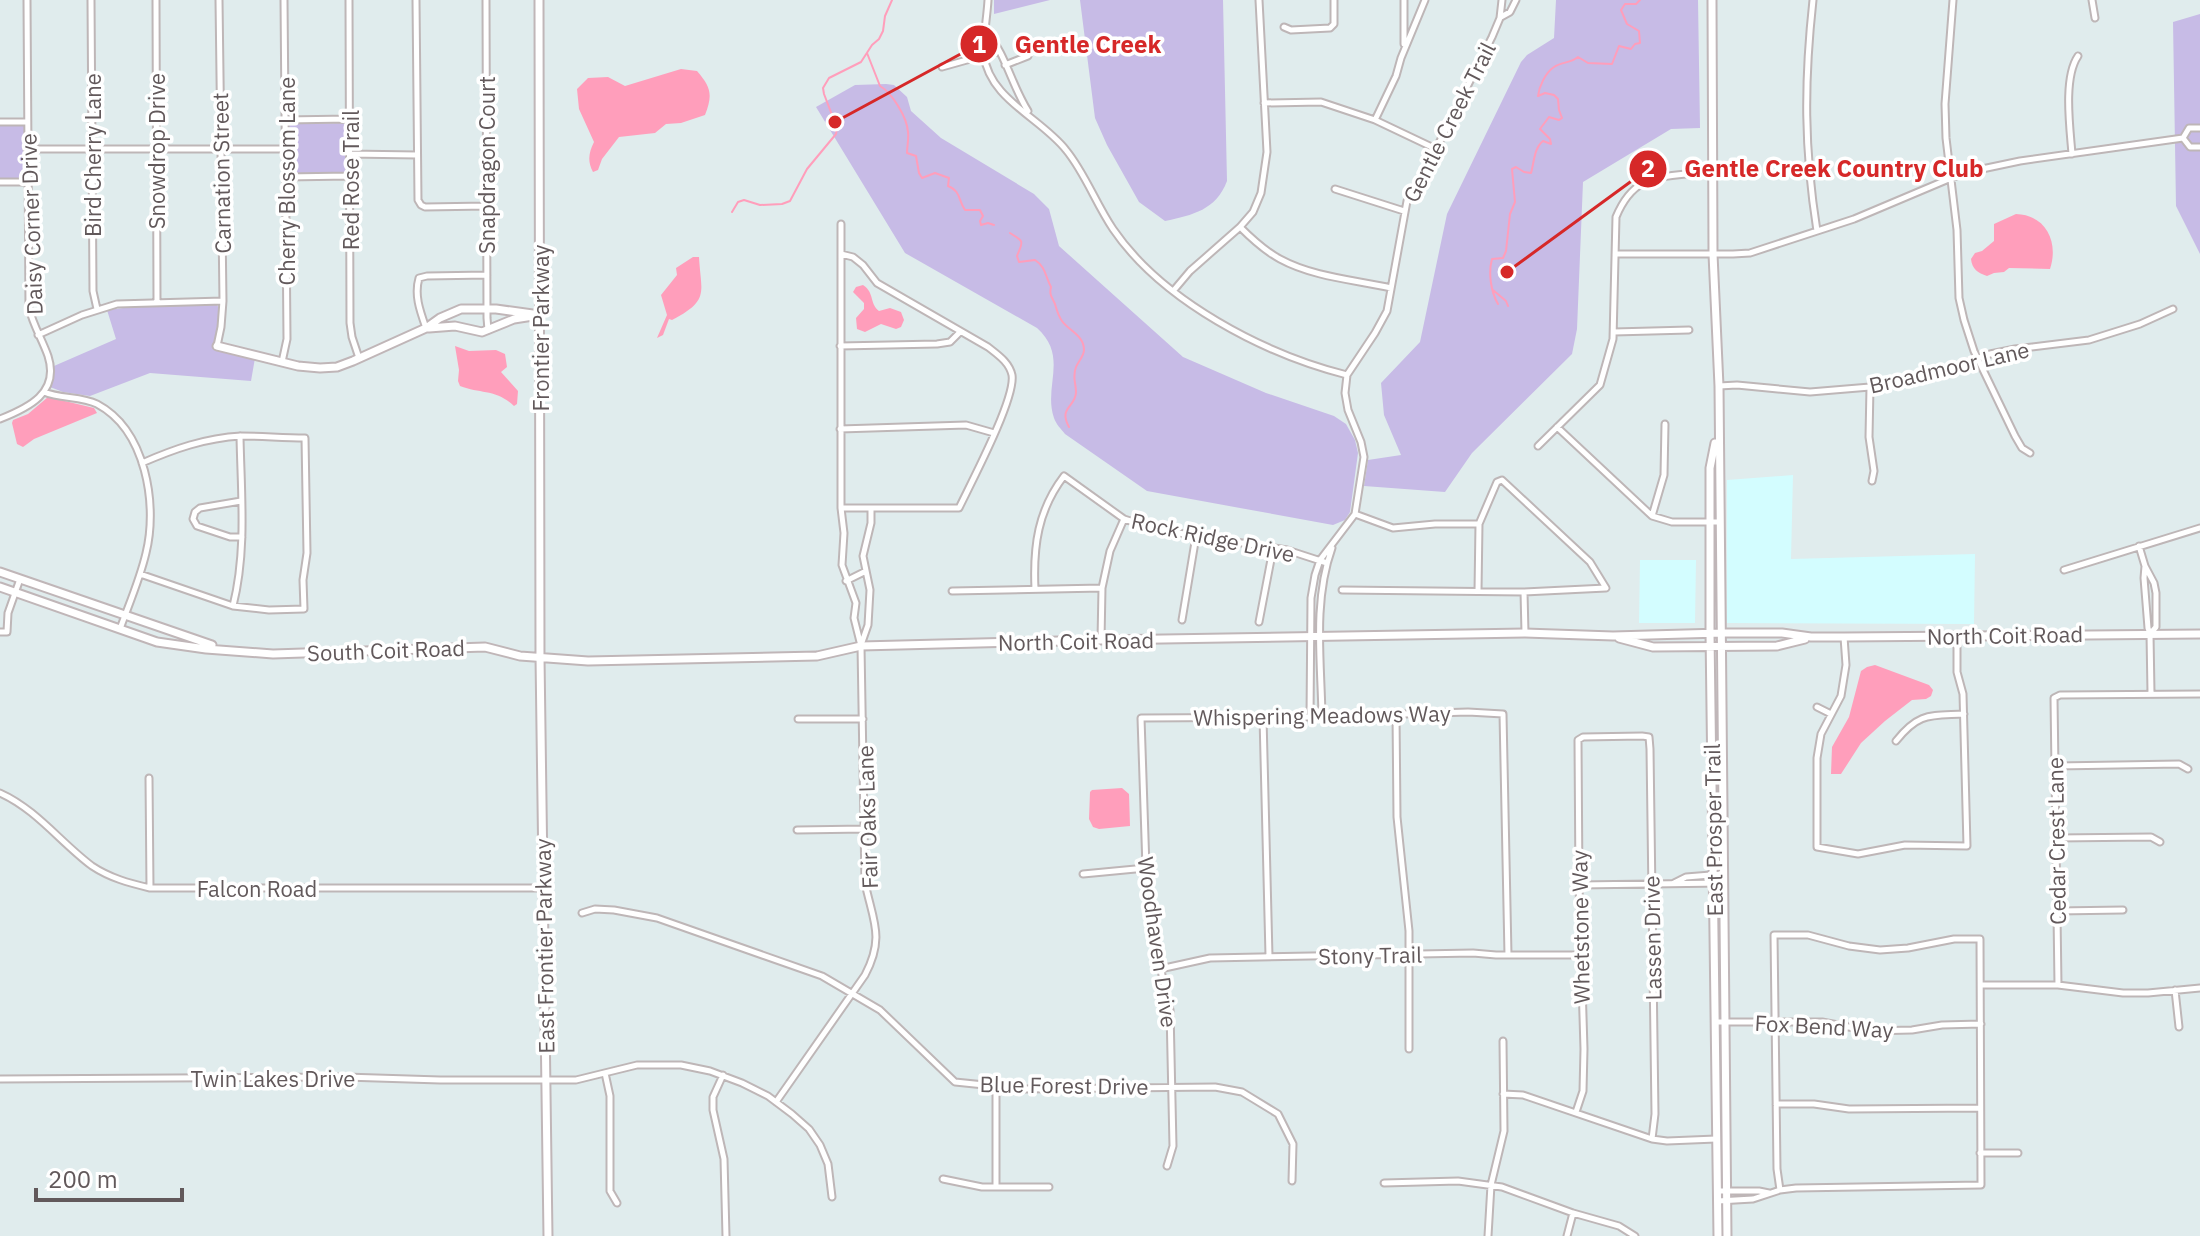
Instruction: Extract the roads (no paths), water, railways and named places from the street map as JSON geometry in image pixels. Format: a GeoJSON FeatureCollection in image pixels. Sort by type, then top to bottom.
{"type":"FeatureCollection","features":[{"type":"Feature","properties":{"kind":"street","name":"Daisy Corner Drive"},"geometry":{"type":"LineString","coordinates":[[27,0],[29,308],[49,364],[50,378],[44,392]]}},
{"type":"Feature","properties":{"kind":"street","name":"Bird Cherry Lane"},"geometry":{"type":"LineString","coordinates":[[91,0],[93,291],[97,309]]}},
{"type":"Feature","properties":{"kind":"street","name":"Snowdrop Drive"},"geometry":{"type":"LineString","coordinates":[[156,0],[157,302]]}},
{"type":"Feature","properties":{"kind":"street","name":"Carnation Street"},"geometry":{"type":"LineString","coordinates":[[217,346],[223,301],[219,0]]}},
{"type":"Feature","properties":{"kind":"street","name":"Cherry Blossom Lane"},"geometry":{"type":"LineString","coordinates":[[282,362],[287,339],[284,0]]}},
{"type":"Feature","properties":{"kind":"street","name":"Red Rose Trail"},"geometry":{"type":"LineString","coordinates":[[349,0],[350,330],[359,358]]}},
{"type":"Feature","properties":{"kind":"street"},"geometry":{"type":"LineString","coordinates":[[416,0],[418,200],[421,205],[487,206]]}},
{"type":"Feature","properties":{"kind":"street","name":"Snapdragon Court"},"geometry":{"type":"LineString","coordinates":[[486,0],[488,330]]}},
{"type":"Feature","properties":{"kind":"street","name":"Frontier Parkway"},"geometry":{"type":"LineString","coordinates":[[539,0],[540,657]]}},
{"type":"Feature","properties":{"kind":"street"},"geometry":{"type":"LineString","coordinates":[[988,0],[984,56],[1001,93],[1067,150],[1114,230],[1146,268],[1239,334],[1309,365],[1347,375],[1345,393],[1348,410],[1364,457],[1355,514],[1320,560],[1311,598],[1310,717]]}},
{"type":"Feature","properties":{"kind":"street"},"geometry":{"type":"LineString","coordinates":[[1174,290],[1190,271],[1240,227],[1253,212],[1261,193],[1267,152],[1259,0]]}},
{"type":"Feature","properties":{"kind":"street"},"geometry":{"type":"LineString","coordinates":[[1284,27],[1291,30],[1330,28],[1334,24],[1334,0]]}},
{"type":"Feature","properties":{"kind":"street"},"geometry":{"type":"LineString","coordinates":[[1404,0],[1405,49]]}},
{"type":"Feature","properties":{"kind":"street"},"geometry":{"type":"LineString","coordinates":[[1375,120],[1396,76],[1425,0]]}},
{"type":"Feature","properties":{"kind":"street","name":"Gentle Creek Trail"},"geometry":{"type":"LineString","coordinates":[[1347,375],[1387,311],[1407,201],[1500,18],[1502,0]]}},
{"type":"Feature","properties":{"kind":"street","name":"Gentle Creek Trail"},"geometry":{"type":"LineString","coordinates":[[1500,18],[1510,12],[1516,0]]}},
{"type":"Feature","properties":{"kind":"street","name":"East Prosper Trail"},"geometry":{"type":"LineString","coordinates":[[1712,0],[1713,254],[1719,386],[1726,1022],[1722,1201],[1718,1236]]}},
{"type":"Feature","properties":{"kind":"street"},"geometry":{"type":"LineString","coordinates":[[1813,0],[1805,124],[1817,231]]}},
{"type":"Feature","properties":{"kind":"street"},"geometry":{"type":"LineString","coordinates":[[1953,0],[1945,104],[1957,230],[1959,298],[1968,336],[1978,358],[2015,436],[2022,448],[2030,453]]}},
{"type":"Feature","properties":{"kind":"street"},"geometry":{"type":"LineString","coordinates":[[2092,0],[2095,18]]}},
{"type":"Feature","properties":{"kind":"street"},"geometry":{"type":"LineString","coordinates":[[1404,11],[1410,14],[1421,12]]}},
{"type":"Feature","properties":{"kind":"street"},"geometry":{"type":"LineString","coordinates":[[986,31],[995,41],[1030,115]]}},
{"type":"Feature","properties":{"kind":"street"},"geometry":{"type":"LineString","coordinates":[[942,67],[999,51]]}},
{"type":"Feature","properties":{"kind":"street"},"geometry":{"type":"LineString","coordinates":[[1005,65],[1028,56]]}},
{"type":"Feature","properties":{"kind":"street"},"geometry":{"type":"LineString","coordinates":[[2072,154],[2070,89],[2072,65],[2078,56]]}},
{"type":"Feature","properties":{"kind":"street"},"geometry":{"type":"LineString","coordinates":[[1264,103],[1321,102],[1375,120],[1436,149]]}},
{"type":"Feature","properties":{"kind":"street"},"geometry":{"type":"LineString","coordinates":[[285,120],[349,119]]}},
{"type":"Feature","properties":{"kind":"street"},"geometry":{"type":"LineString","coordinates":[[0,122],[27,122]]}},
{"type":"Feature","properties":{"kind":"street"},"geometry":{"type":"LineString","coordinates":[[2183,138],[2189,128],[2200,128]]}},
{"type":"Feature","properties":{"kind":"street"},"geometry":{"type":"LineString","coordinates":[[1615,254],[1750,253],[1854,219],[1950,177],[2006,163],[2183,138]]}},
{"type":"Feature","properties":{"kind":"street"},"geometry":{"type":"LineString","coordinates":[[2183,138],[2190,147],[2200,147]]}},
{"type":"Feature","properties":{"kind":"street"},"geometry":{"type":"LineString","coordinates":[[27,149],[285,149]]}},
{"type":"Feature","properties":{"kind":"street"},"geometry":{"type":"LineString","coordinates":[[349,154],[417,155]]}},
{"type":"Feature","properties":{"kind":"street"},"geometry":{"type":"LineString","coordinates":[[1538,446],[1600,385],[1614,332],[1616,217],[1622,202],[1633,188],[1662,176],[1686,174]]}},
{"type":"Feature","properties":{"kind":"street"},"geometry":{"type":"LineString","coordinates":[[286,177],[349,176]]}},
{"type":"Feature","properties":{"kind":"street"},"geometry":{"type":"LineString","coordinates":[[0,182],[28,182]]}},
{"type":"Feature","properties":{"kind":"street"},"geometry":{"type":"LineString","coordinates":[[1335,189],[1404,211]]}},
{"type":"Feature","properties":{"kind":"street","name":"Fair Oaks Lane"},"geometry":{"type":"LineString","coordinates":[[776,1102],[871,964],[876,937],[875,916],[865,883],[861,646],[855,626],[856,603],[842,565],[841,224]]}},
{"type":"Feature","properties":{"kind":"street"},"geometry":{"type":"LineString","coordinates":[[1240,227],[1261,246],[1291,264],[1392,289]]}},
{"type":"Feature","properties":{"kind":"street"},"geometry":{"type":"LineString","coordinates":[[841,254],[853,257],[863,265],[877,283],[988,347],[1005,360],[1012,376],[1009,401],[959,508],[841,508]]}},
{"type":"Feature","properties":{"kind":"street"},"geometry":{"type":"LineString","coordinates":[[426,328],[417,301],[419,278],[487,275]]}},
{"type":"Feature","properties":{"kind":"street"},"geometry":{"type":"LineString","coordinates":[[38,335],[97,309],[117,304],[223,301]]}},
{"type":"Feature","properties":{"kind":"street"},"geometry":{"type":"LineString","coordinates":[[217,346],[282,362],[320,368],[337,367],[461,309],[540,315]]}},
{"type":"Feature","properties":{"kind":"street","name":"Broadmoor Lane"},"geometry":{"type":"LineString","coordinates":[[1719,386],[1810,392],[1870,387],[1921,378],[2015,349],[2089,340],[2140,324],[2173,309]]}},
{"type":"Feature","properties":{"kind":"street"},"geometry":{"type":"LineString","coordinates":[[426,328],[455,326],[482,332],[514,319],[540,315]]}},
{"type":"Feature","properties":{"kind":"street"},"geometry":{"type":"LineString","coordinates":[[1614,332],[1689,330]]}},
{"type":"Feature","properties":{"kind":"street"},"geometry":{"type":"LineString","coordinates":[[840,346],[937,344],[950,342],[960,332]]}},
{"type":"Feature","properties":{"kind":"street"},"geometry":{"type":"LineString","coordinates":[[1870,387],[1872,481]]}},
{"type":"Feature","properties":{"kind":"street"},"geometry":{"type":"LineString","coordinates":[[0,419],[26,408],[44,392],[96,403],[113,415],[126,431],[142,463],[150,524],[146,553],[120,629]]}},
{"type":"Feature","properties":{"kind":"street"},"geometry":{"type":"LineString","coordinates":[[1652,516],[1664,475],[1665,424]]}},
{"type":"Feature","properties":{"kind":"street"},"geometry":{"type":"LineString","coordinates":[[840,429],[966,425],[994,433]]}},
{"type":"Feature","properties":{"kind":"street","name":"East Prosper Trail"},"geometry":{"type":"LineString","coordinates":[[1719,425],[1710,468],[1710,646],[1717,1139],[1722,1191]]}},
{"type":"Feature","properties":{"kind":"street"},"geometry":{"type":"LineString","coordinates":[[1557,427],[1652,516],[1672,522],[1720,522]]}},
{"type":"Feature","properties":{"kind":"street"},"geometry":{"type":"LineString","coordinates":[[140,574],[233,606],[269,610],[304,609],[303,580],[307,553],[305,438],[240,436],[199,442],[142,463]]}},
{"type":"Feature","properties":{"kind":"street"},"geometry":{"type":"LineString","coordinates":[[233,606],[242,537],[240,436]]}},
{"type":"Feature","properties":{"kind":"street","name":"Rock Ridge Drive"},"geometry":{"type":"LineString","coordinates":[[1035,589],[1036,539],[1050,494],[1064,476],[1124,519],[1159,530],[1287,550],[1327,563]]}},
{"type":"Feature","properties":{"kind":"street"},"geometry":{"type":"LineString","coordinates":[[1342,590],[1524,592],[1606,588],[1590,562],[1502,480],[1497,482],[1479,524],[1478,591]]}},
{"type":"Feature","properties":{"kind":"street"},"geometry":{"type":"LineString","coordinates":[[241,501],[200,508],[193,519],[197,526],[225,536],[242,537]]}},
{"type":"Feature","properties":{"kind":"street","name":"Fair Oaks Lane"},"geometry":{"type":"LineString","coordinates":[[861,646],[868,625],[870,590],[863,556],[871,523],[871,508]]}},
{"type":"Feature","properties":{"kind":"street"},"geometry":{"type":"LineString","coordinates":[[1355,514],[1393,528],[1479,524]]}},
{"type":"Feature","properties":{"kind":"street"},"geometry":{"type":"LineString","coordinates":[[1101,640],[1102,588],[1110,551],[1124,519]]}},
{"type":"Feature","properties":{"kind":"street"},"geometry":{"type":"LineString","coordinates":[[2064,570],[2200,528]]}},
{"type":"Feature","properties":{"kind":"street"},"geometry":{"type":"LineString","coordinates":[[1182,620],[1196,536]]}},
{"type":"Feature","properties":{"kind":"street"},"geometry":{"type":"LineString","coordinates":[[1322,716],[1321,594],[1335,539]]}},
{"type":"Feature","properties":{"kind":"street"},"geometry":{"type":"LineString","coordinates":[[2139,546],[2156,593],[2156,627],[2150,634]]}},
{"type":"Feature","properties":{"kind":"street"},"geometry":{"type":"LineString","coordinates":[[1259,622],[1273,549]]}},
{"type":"Feature","properties":{"kind":"street"},"geometry":{"type":"LineString","coordinates":[[2145,566],[2151,693],[2200,694]]}},
{"type":"Feature","properties":{"kind":"street"},"geometry":{"type":"LineString","coordinates":[[846,581],[866,571]]}},
{"type":"Feature","properties":{"kind":"street","name":"South Coit Road"},"geometry":{"type":"LineString","coordinates":[[0,572],[230,650]]}},
{"type":"Feature","properties":{"kind":"street"},"geometry":{"type":"LineString","coordinates":[[3,632],[20,579]]}},
{"type":"Feature","properties":{"kind":"street","name":"South Coit Road"},"geometry":{"type":"LineString","coordinates":[[0,587],[157,642],[193,647],[273,654],[485,647],[520,656],[540,657]]}},
{"type":"Feature","properties":{"kind":"street"},"geometry":{"type":"LineString","coordinates":[[952,591],[1102,588]]}},
{"type":"Feature","properties":{"kind":"street"},"geometry":{"type":"LineString","coordinates":[[1524,592],[1525,633]]}},
{"type":"Feature","properties":{"kind":"street"},"geometry":{"type":"LineString","coordinates":[[2146,594],[2156,593]]}},
{"type":"Feature","properties":{"kind":"street"},"geometry":{"type":"LineString","coordinates":[[855,610],[868,611]]}},
{"type":"Feature","properties":{"kind":"street","name":"North Coit Road"},"geometry":{"type":"LineString","coordinates":[[540,657],[588,661],[817,656],[861,646],[1525,633],[1613,636],[1782,633],[1811,637],[2200,634]]}},
{"type":"Feature","properties":{"kind":"street","name":"North Coit Road"},"geometry":{"type":"LineString","coordinates":[[1613,636],[1653,647],[1777,646],[1811,637]]}},
{"type":"Feature","properties":{"kind":"street"},"geometry":{"type":"LineString","coordinates":[[1844,637],[1846,665],[1841,696],[1821,734],[1817,758],[1817,847],[1858,854],[1905,845],[1967,846],[1964,714],[1957,672],[1957,636]]}},
{"type":"Feature","properties":{"kind":"street","name":"East Frontier Parkway"},"geometry":{"type":"LineString","coordinates":[[540,657],[548,1236]]}},
{"type":"Feature","properties":{"kind":"street","name":"Cedar Crest Lane"},"geometry":{"type":"LineString","coordinates":[[2058,985],[2054,698],[2060,695],[2151,693]]}},
{"type":"Feature","properties":{"kind":"street"},"geometry":{"type":"LineString","coordinates":[[1817,707],[1831,714]]}},
{"type":"Feature","properties":{"kind":"street"},"geometry":{"type":"LineString","coordinates":[[1396,714],[1397,817],[1409,954],[1409,1049]]}},
{"type":"Feature","properties":{"kind":"street","name":"Whispering Meadows Way"},"geometry":{"type":"LineString","coordinates":[[1141,718],[1503,714],[1508,955]]}},
{"type":"Feature","properties":{"kind":"street"},"geometry":{"type":"LineString","coordinates":[[1896,741],[1908,726],[1924,716],[1964,714]]}},
{"type":"Feature","properties":{"kind":"street"},"geometry":{"type":"LineString","coordinates":[[1263,717],[1269,956]]}},
{"type":"Feature","properties":{"kind":"street","name":"Woodhaven Drive"},"geometry":{"type":"LineString","coordinates":[[1141,718],[1146,868],[1152,931],[1170,1010],[1173,1146],[1167,1166]]}},
{"type":"Feature","properties":{"kind":"street"},"geometry":{"type":"LineString","coordinates":[[798,719],[863,719]]}},
{"type":"Feature","properties":{"kind":"street","name":"Lassen Drive"},"geometry":{"type":"LineString","coordinates":[[1578,740],[1583,737],[1649,737],[1655,1114],[1652,1139]]}},
{"type":"Feature","properties":{"kind":"street","name":"Whetstone Way"},"geometry":{"type":"LineString","coordinates":[[1576,1112],[1583,1091],[1578,740]]}},
{"type":"Feature","properties":{"kind":"street"},"geometry":{"type":"LineString","coordinates":[[2056,766],[2179,764],[2188,769]]}},
{"type":"Feature","properties":{"kind":"street"},"geometry":{"type":"LineString","coordinates":[[149,778],[150,888]]}},
{"type":"Feature","properties":{"kind":"street","name":"Falcon Road"},"geometry":{"type":"LineString","coordinates":[[0,793],[29,811],[95,868],[121,881],[150,888],[544,888]]}},
{"type":"Feature","properties":{"kind":"street"},"geometry":{"type":"LineString","coordinates":[[797,830],[865,829]]}},
{"type":"Feature","properties":{"kind":"street"},"geometry":{"type":"LineString","coordinates":[[2056,838],[2151,837],[2160,842]]}},
{"type":"Feature","properties":{"kind":"street"},"geometry":{"type":"LineString","coordinates":[[1083,874],[1146,868]]}},
{"type":"Feature","properties":{"kind":"street"},"geometry":{"type":"LineString","coordinates":[[1579,885],[1652,885],[1673,883],[1686,877],[1723,879]]}},
{"type":"Feature","properties":{"kind":"street","name":"Blue Forest Drive"},"geometry":{"type":"LineString","coordinates":[[582,913],[595,909],[614,910],[657,918],[822,976],[880,1010],[955,1082],[1024,1089],[1215,1087],[1242,1092],[1278,1114],[1293,1144],[1292,1181]]}},
{"type":"Feature","properties":{"kind":"street"},"geometry":{"type":"LineString","coordinates":[[2057,911],[2123,910]]}},
{"type":"Feature","properties":{"kind":"street"},"geometry":{"type":"LineString","coordinates":[[1722,1201],[1753,1199],[1780,1190],[1815,1187],[1981,1185],[1980,939],[1954,939],[1880,950],[1849,946],[1808,935],[1774,935],[1777,1169],[1780,1190]]}},
{"type":"Feature","properties":{"kind":"street","name":"Stony Trail"},"geometry":{"type":"LineString","coordinates":[[1160,969],[1210,958],[1269,956],[1580,955]]}},
{"type":"Feature","properties":{"kind":"street"},"geometry":{"type":"LineString","coordinates":[[1981,985],[2058,985],[2123,993],[2200,988]]}},
{"type":"Feature","properties":{"kind":"street"},"geometry":{"type":"LineString","coordinates":[[2175,990],[2179,1027]]}},
{"type":"Feature","properties":{"kind":"street","name":"Fox Bend Way"},"geometry":{"type":"LineString","coordinates":[[1715,1022],[1822,1022],[1870,1031],[1981,1024]]}},
{"type":"Feature","properties":{"kind":"street"},"geometry":{"type":"LineString","coordinates":[[1488,1236],[1491,1185],[1504,1131],[1503,1041]]}},
{"type":"Feature","properties":{"kind":"street","name":"Twin Lakes Drive"},"geometry":{"type":"LineString","coordinates":[[0,1079],[345,1077],[576,1080],[637,1065],[690,1066],[751,1087],[776,1102],[809,1129],[828,1164],[832,1197]]}},
{"type":"Feature","properties":{"kind":"street"},"geometry":{"type":"LineString","coordinates":[[605,1073],[610,1096],[610,1191],[617,1203]]}},
{"type":"Feature","properties":{"kind":"street"},"geometry":{"type":"LineString","coordinates":[[723,1075],[713,1097],[713,1110],[724,1159],[726,1236]]}},
{"type":"Feature","properties":{"kind":"street"},"geometry":{"type":"LineString","coordinates":[[996,1086],[996,1187]]}},
{"type":"Feature","properties":{"kind":"street"},"geometry":{"type":"LineString","coordinates":[[1503,1094],[1523,1095],[1652,1139],[1717,1139]]}},
{"type":"Feature","properties":{"kind":"street"},"geometry":{"type":"LineString","coordinates":[[1776,1104],[1814,1104],[1849,1109],[1980,1108]]}},
{"type":"Feature","properties":{"kind":"street"},"geometry":{"type":"LineString","coordinates":[[1980,1153],[2018,1153]]}},
{"type":"Feature","properties":{"kind":"street"},"geometry":{"type":"LineString","coordinates":[[943,1179],[982,1187],[1049,1187]]}},
{"type":"Feature","properties":{"kind":"street"},"geometry":{"type":"LineString","coordinates":[[1384,1183],[1458,1181],[1491,1185],[1619,1226],[1635,1236]]}},
{"type":"Feature","properties":{"kind":"street"},"geometry":{"type":"LineString","coordinates":[[1722,1191],[1770,1193]]}},
{"type":"Feature","properties":{"kind":"street","name":"East Prosper Trail"},"geometry":{"type":"LineString","coordinates":[[1722,1201],[1727,1236]]}},
{"type":"Feature","properties":{"kind":"street"},"geometry":{"type":"LineString","coordinates":[[1567,1236],[1573,1213]]}},
{"type":"Feature","properties":{"kind":"waterway"},"geometry":{"type":"LineString","coordinates":[[732,212],[738,202],[744,200],[760,205],[790,201],[807,169],[836,134],[837,128],[823,88],[829,78],[861,62],[879,39],[892,0]]}},
{"type":"Feature","properties":{"kind":"waterway"},"geometry":{"type":"LineString","coordinates":[[1498,304],[1491,282],[1491,264],[1492,259],[1503,258],[1506,251],[1510,214],[1515,202],[1512,169],[1516,167],[1531,173],[1540,144],[1543,141],[1551,144],[1540,129],[1549,117],[1562,118],[1558,99],[1554,95],[1545,93],[1538,96],[1543,80],[1554,67],[1578,57],[1588,63],[1612,64],[1619,46],[1631,49],[1640,43],[1639,31],[1627,24],[1621,10],[1625,4],[1636,4],[1640,0]]}},
{"type":"Feature","properties":{"kind":"waterway"},"geometry":{"type":"LineString","coordinates":[[867,53],[880,86],[894,100],[905,119],[907,153],[916,156],[922,178],[935,173],[949,178],[948,186],[957,193],[965,210],[980,210],[983,216],[981,225],[994,225]]}},
{"type":"Feature","properties":{"kind":"waterway"},"geometry":{"type":"LineString","coordinates":[[1010,233],[1021,242],[1017,256],[1019,262],[1035,260],[1041,266],[1060,317],[1083,345],[1084,352],[1074,374],[1075,397],[1065,415],[1069,427]]}},
{"type":"Feature","properties":{"kind":"waterway"},"geometry":{"type":"LineString","coordinates":[[1493,290],[1508,306]]}},
{"type":"Feature","properties":{"kind":"place","name":"Gentle Creek"},"geometry":{"type":"Point","coordinates":[835,122]}},
{"type":"Feature","properties":{"kind":"place","name":"Gentle Creek Country Club"},"geometry":{"type":"Point","coordinates":[1507,272]}}]}
